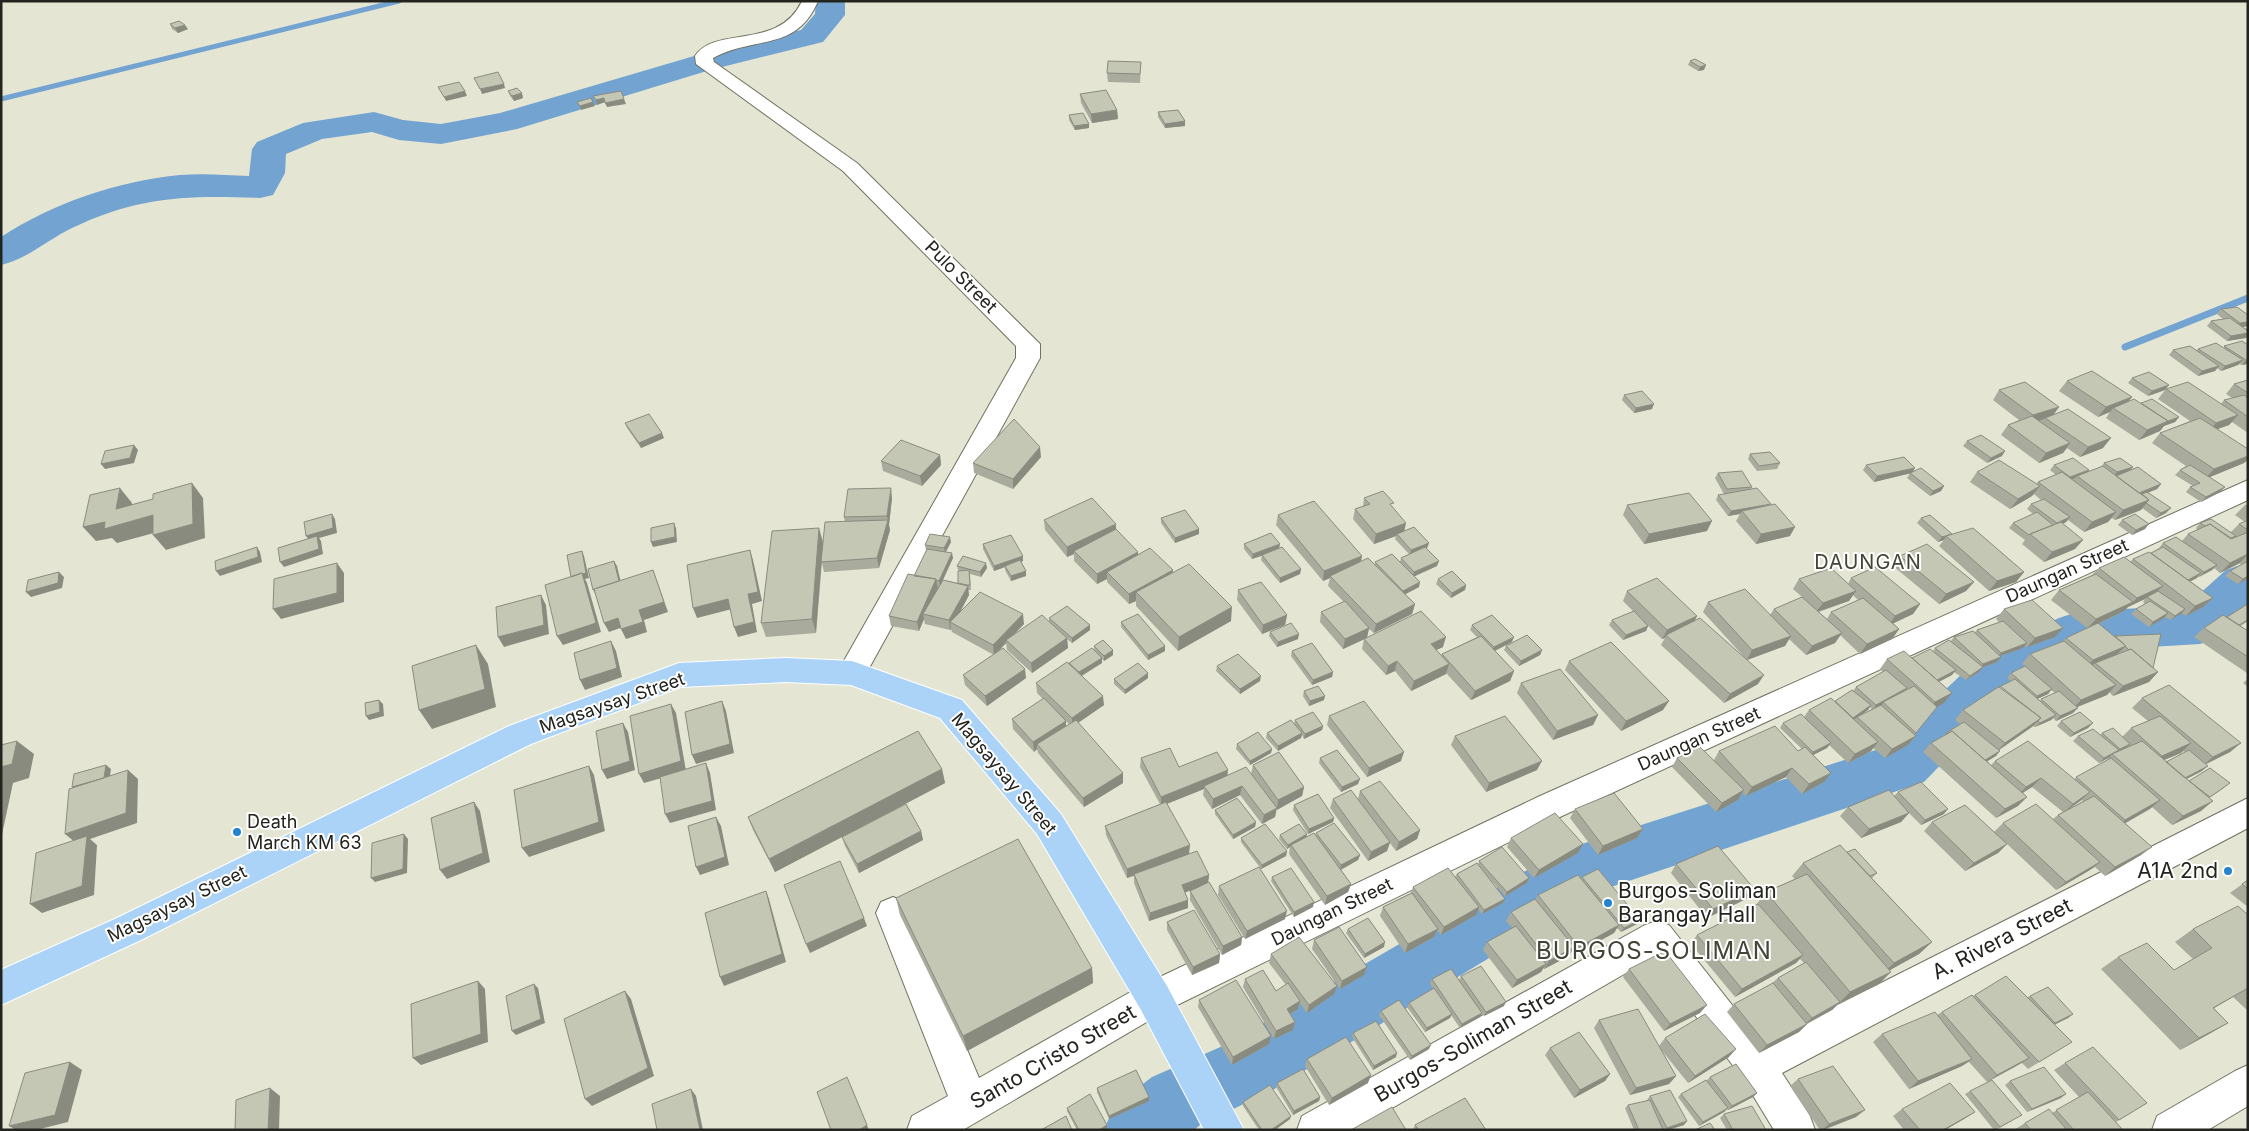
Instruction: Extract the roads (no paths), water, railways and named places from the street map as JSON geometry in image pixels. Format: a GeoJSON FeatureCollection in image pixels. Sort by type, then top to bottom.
{"type":"FeatureCollection","features":[{"type":"Feature","properties":{"kind":"main road","name":"Magsaysay Street"},"geometry":{"type":"LineString","coordinates":[[1,988],[129,929],[520,735],[678,675],[786,670],[852,673],[951,709],[1049,824],[1154,998],[1221,1123]]}},
{"type":"Feature","properties":{"kind":"street","name":"Pulo Street"},"geometry":{"type":"LineString","coordinates":[[810,1],[796,25],[767,37],[714,49],[704,56],[705,64],[850,167],[1028,344],[1028,358],[852,673]]}},
{"type":"Feature","properties":{"kind":"street","name":"Daungan Street"},"geometry":{"type":"LineString","coordinates":[[1154,998],[1551,806],[2248,489]]}},
{"type":"Feature","properties":{"kind":"street","name":"A. Rivera Street"},"geometry":{"type":"LineString","coordinates":[[1756,1066],[2248,812]]}},
{"type":"Feature","properties":{"kind":"street"},"geometry":{"type":"LineString","coordinates":[[893,913],[971,1104]]}},
{"type":"Feature","properties":{"kind":"street","name":"Burgos-Soliman Street"},"geometry":{"type":"LineString","coordinates":[[1316,1130],[1657,937],[1756,1066],[1796,1130]]}},
{"type":"Feature","properties":{"kind":"street","name":"Santo Cristo Street"},"geometry":{"type":"LineString","coordinates":[[926,1130],[1154,998]]}},
{"type":"Feature","properties":{"kind":"street"},"geometry":{"type":"LineString","coordinates":[[2171,1130],[2248,1084]]}},
{"type":"Feature","properties":{"kind":"waterway"},"geometry":{"type":"LineString","coordinates":[[1,99],[399,1]]}},
{"type":"Feature","properties":{"kind":"waterway"},"geometry":{"type":"LineString","coordinates":[[712,61],[812,36],[830,15],[831,1]]}},
{"type":"Feature","properties":{"kind":"waterway"},"geometry":{"type":"LineString","coordinates":[[1,254],[40,230],[82,210],[126,196],[192,185],[260,187],[268,173],[269,149],[315,130],[374,122],[399,130],[441,134],[505,122],[698,65]]}},
{"type":"Feature","properties":{"kind":"waterway"},"geometry":{"type":"LineString","coordinates":[[2125,347],[2248,298]]}},
{"type":"Feature","properties":{"kind":"waterway"},"geometry":{"type":"LineString","coordinates":[[1138,1130],[1176,1101],[1248,1068],[1581,870],[1904,765],[2003,667],[2077,632],[2200,624],[2243,583],[2248,583]]}},
{"type":"Feature","properties":{"kind":"place","name":"Death March KM 63"},"geometry":{"type":"Point","coordinates":[237,832]}},
{"type":"Feature","properties":{"kind":"place","name":"A1A 2nd"},"geometry":{"type":"Point","coordinates":[2228,871]}},
{"type":"Feature","properties":{"kind":"place","name":"Burgos-Soliman Barangay Hall"},"geometry":{"type":"Point","coordinates":[1608,903]}},
{"type":"Feature","properties":{"kind":"district","name":"DAUNGAN"},"geometry":{"type":"Point","coordinates":[1868,562]}},
{"type":"Feature","properties":{"kind":"district","name":"BURGOS-SOLIMAN"},"geometry":{"type":"Point","coordinates":[1654,951]}}]}
